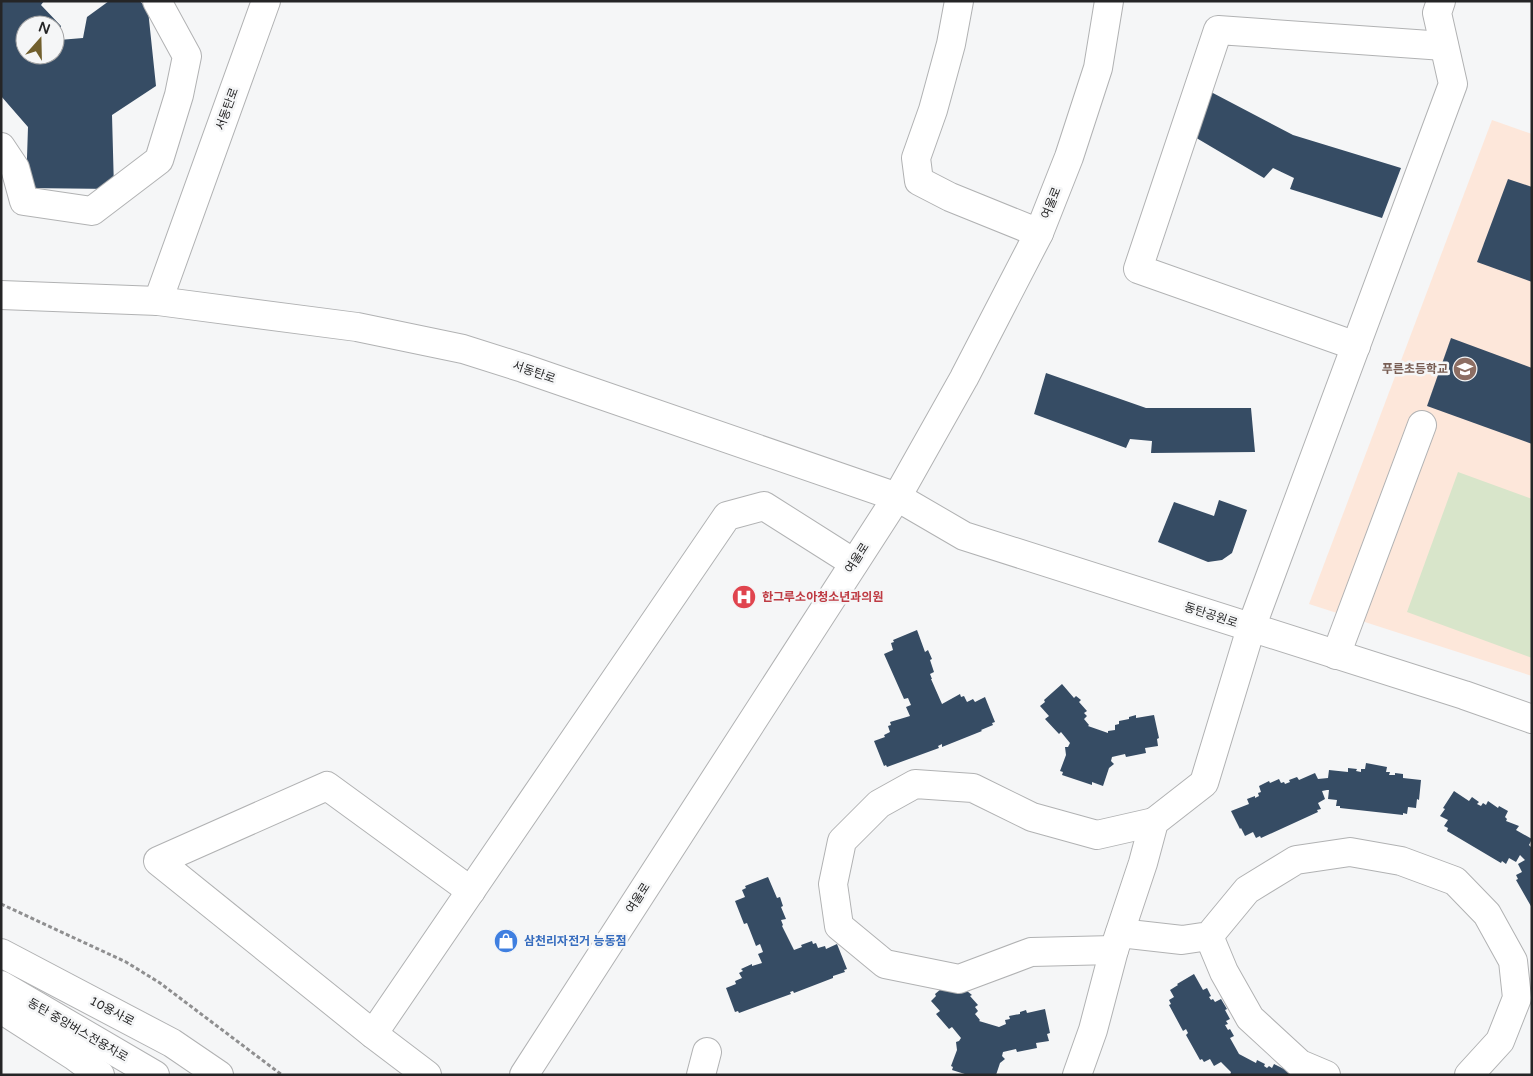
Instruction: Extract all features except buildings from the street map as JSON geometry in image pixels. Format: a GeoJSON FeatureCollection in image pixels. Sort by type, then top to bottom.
{"type":"FeatureCollection","features":[{"type":"Feature","properties":{"kind":"street"},"geometry":{"type":"LineString","coordinates":[[1,147],[15,168],[24,201],[92,212],[160,160],[179,96],[187,56],[157,1]]}},
{"type":"Feature","properties":{"kind":"street"},"geometry":{"type":"LineString","coordinates":[[959,1],[933,110],[916,158],[919,181],[950,197],[1039,233]]}},
{"type":"Feature","properties":{"kind":"street","name":"여울로"},"geometry":{"type":"LineString","coordinates":[[524,1075],[897,497],[964,378],[1039,233],[1069,157],[1098,68],[1109,1]]}},
{"type":"Feature","properties":{"kind":"street"},"geometry":{"type":"LineString","coordinates":[[1441,1],[1437,13],[1453,84],[1252,628],[1204,783],[1154,822],[1097,835],[1032,817],[973,788],[915,784],[879,804],[842,841],[833,884],[839,926],[885,964],[959,980],[1031,952],[1117,941],[1182,940],[1209,936],[1247,890],[1296,860],[1350,852],[1401,861],[1454,881],[1487,914],[1513,961],[1517,998],[1500,1041],[1469,1075]]}},
{"type":"Feature","properties":{"kind":"street","name":"서동탄로"},"geometry":{"type":"LineString","coordinates":[[158,302],[264,2]]}},
{"type":"Feature","properties":{"kind":"street"},"geometry":{"type":"LineString","coordinates":[[1356,346],[1138,269],[1218,30],[1444,46]]}},
{"type":"Feature","properties":{"kind":"street","name":"서동탄로"},"geometry":{"type":"LineString","coordinates":[[1,295],[158,302],[357,326],[463,349],[897,497]]}},
{"type":"Feature","properties":{"kind":"street"},"geometry":{"type":"LineString","coordinates":[[1336,655],[1422,426]]}},
{"type":"Feature","properties":{"kind":"street","name":"동탄공원로"},"geometry":{"type":"LineString","coordinates":[[897,497],[964,536],[1464,695],[1532,719]]}},
{"type":"Feature","properties":{"kind":"street"},"geometry":{"type":"LineString","coordinates":[[373,1034],[727,516],[764,506],[854,563]]}},
{"type":"Feature","properties":{"kind":"street"},"geometry":{"type":"LineString","coordinates":[[427,1075],[373,1034],[158,861],[327,786],[471,892]]}},
{"type":"Feature","properties":{"kind":"street"},"geometry":{"type":"LineString","coordinates":[[1077,1075],[1093,1030],[1117,941],[1143,863],[1154,822]]}},
{"type":"Feature","properties":{"kind":"street"},"geometry":{"type":"LineString","coordinates":[[1209,936],[1224,972],[1250,1018],[1300,1064],[1326,1075]]}},
{"type":"Feature","properties":{"kind":"street","name":"10용사로"},"geometry":{"type":"LineString","coordinates":[[1,953],[172,1043],[219,1075]]}},
{"type":"Feature","properties":{"kind":"street","name":"동탄 중앙버스전용차로"},"geometry":{"type":"LineString","coordinates":[[1,985],[155,1075]]}},
{"type":"Feature","properties":{"kind":"street"},"geometry":{"type":"LineString","coordinates":[[1,1009],[100,1075]]}},
{"type":"Feature","properties":{"kind":"street"},"geometry":{"type":"LineString","coordinates":[[172,1043],[202,1075]]}},
{"type":"Feature","properties":{"kind":"path"},"geometry":{"type":"LineString","coordinates":[[1,904],[126,962],[160,983],[282,1075]]}},
{"type":"Feature","properties":{"kind":"shaded area","name":"푸른초등학교"},"geometry":{"type":"Polygon","coordinates":[[[1492,120],[1532,134],[1532,676],[1309,604],[1492,120]]]}},
{"type":"Feature","properties":{"kind":"green space"},"geometry":{"type":"Polygon","coordinates":[[[1458,472],[1532,499],[1532,658],[1407,612],[1458,472]]]}},
{"type":"Feature","properties":{"kind":"place","name":"푸른초등학교"},"geometry":{"type":"Point","coordinates":[1465,369]}},
{"type":"Feature","properties":{"kind":"place","name":"한그루소아청소년과의원"},"geometry":{"type":"Point","coordinates":[744,597]}},
{"type":"Feature","properties":{"kind":"place","name":"삼천리자전거 능동점"},"geometry":{"type":"Point","coordinates":[506,941]}}]}
